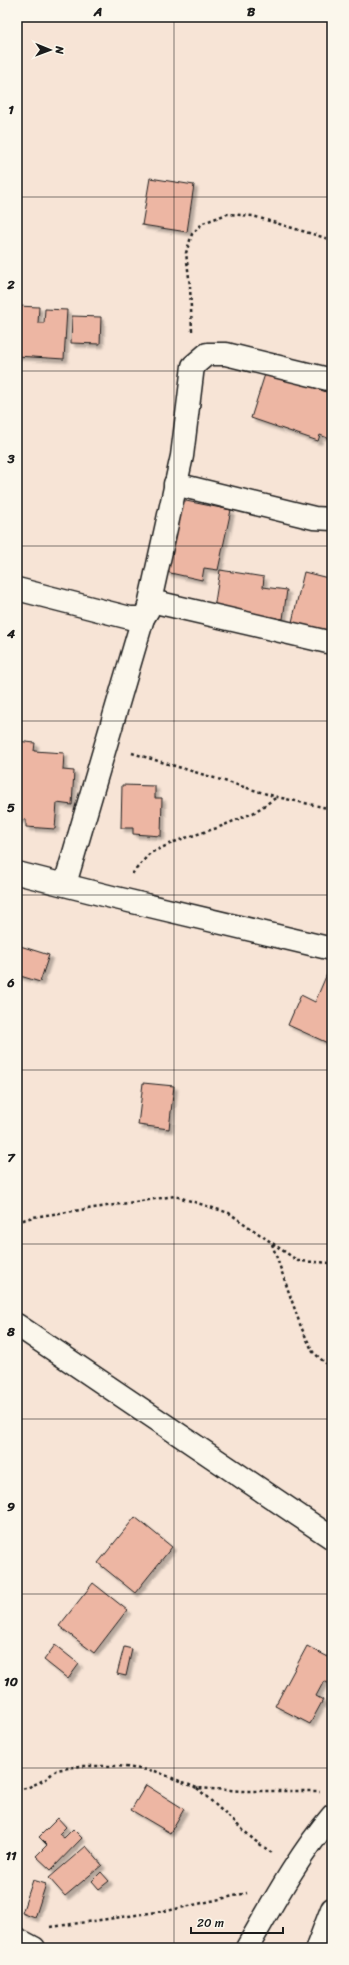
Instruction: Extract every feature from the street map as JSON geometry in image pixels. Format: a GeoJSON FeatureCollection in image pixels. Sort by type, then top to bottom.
{"type":"FeatureCollection","features":[{"type":"Feature","properties":{"kind":"street"},"geometry":{"type":"LineString","coordinates":[[65,884],[147,609],[182,456],[193,366],[207,354],[226,354],[332,380]]}},
{"type":"Feature","properties":{"kind":"street"},"geometry":{"type":"LineString","coordinates":[[175,484],[314,518],[332,519]]}},
{"type":"Feature","properties":{"kind":"street"},"geometry":{"type":"LineString","coordinates":[[17,590],[130,618],[147,609],[332,642]]}},
{"type":"Feature","properties":{"kind":"street"},"geometry":{"type":"LineString","coordinates":[[17,873],[65,884],[112,898],[332,949]]}},
{"type":"Feature","properties":{"kind":"street"},"geometry":{"type":"LineString","coordinates":[[17,1324],[332,1538]]}},
{"type":"Feature","properties":{"kind":"street"},"geometry":{"type":"LineString","coordinates":[[247,1948],[293,1869],[316,1835],[332,1816]]}},
{"type":"Feature","properties":{"kind":"street"},"geometry":{"type":"LineString","coordinates":[[317,1948],[332,1909]]}},
{"type":"Feature","properties":{"kind":"street"},"geometry":{"type":"LineString","coordinates":[[17,1939],[34,1948]]}},
{"type":"Feature","properties":{"kind":"path"},"geometry":{"type":"LineString","coordinates":[[193,366],[190,286],[186,253],[192,234],[203,223],[227,214],[253,216],[332,240]]}},
{"type":"Feature","properties":{"kind":"path"},"geometry":{"type":"LineString","coordinates":[[107,745],[277,797],[332,809]]}},
{"type":"Feature","properties":{"kind":"path"},"geometry":{"type":"LineString","coordinates":[[112,898],[150,853],[179,840],[217,828],[253,814],[277,797]]}},
{"type":"Feature","properties":{"kind":"path"},"geometry":{"type":"LineString","coordinates":[[17,1222],[33,1218],[175,1196],[229,1213],[298,1261],[332,1263]]}},
{"type":"Feature","properties":{"kind":"path"},"geometry":{"type":"LineString","coordinates":[[271,1242],[301,1327],[313,1352],[332,1369]]}},
{"type":"Feature","properties":{"kind":"path"},"geometry":{"type":"LineString","coordinates":[[17,1789],[27,1788],[46,1778],[56,1770],[80,1766],[110,1766],[155,1771],[197,1788],[243,1791],[324,1791]]}},
{"type":"Feature","properties":{"kind":"path"},"geometry":{"type":"LineString","coordinates":[[197,1788],[254,1840],[293,1869]]}},
{"type":"Feature","properties":{"kind":"path"},"geometry":{"type":"LineString","coordinates":[[48,1928],[172,1910],[249,1893]]}},
{"type":"Feature","properties":{"kind":"building"},"geometry":{"type":"Polygon","coordinates":[[[150,178],[194,185],[187,232],[142,225],[150,178]]]}},
{"type":"Feature","properties":{"kind":"building"},"geometry":{"type":"Polygon","coordinates":[[[17,306],[39,307],[38,323],[44,323],[45,309],[67,310],[64,359],[17,356],[17,306]]]}},
{"type":"Feature","properties":{"kind":"building"},"geometry":{"type":"Polygon","coordinates":[[[72,316],[101,317],[100,344],[71,343],[72,316]]]}},
{"type":"Feature","properties":{"kind":"building"},"geometry":{"type":"Polygon","coordinates":[[[266,371],[332,394],[332,434],[330,439],[320,435],[318,441],[251,418],[266,371]]]}},
{"type":"Feature","properties":{"kind":"building"},"geometry":{"type":"Polygon","coordinates":[[[181,500],[231,510],[218,570],[204,568],[202,580],[166,572],[181,500]]]}},
{"type":"Feature","properties":{"kind":"building"},"geometry":{"type":"Polygon","coordinates":[[[220,570],[264,577],[263,587],[287,590],[283,619],[214,609],[220,570]]]}},
{"type":"Feature","properties":{"kind":"building"},"geometry":{"type":"Polygon","coordinates":[[[304,572],[332,579],[332,632],[292,622],[304,572]]]}},
{"type":"Feature","properties":{"kind":"building"},"geometry":{"type":"Polygon","coordinates":[[[17,741],[35,743],[34,751],[64,753],[63,770],[74,771],[72,805],[57,803],[55,829],[26,827],[26,820],[17,819],[17,741]]]}},
{"type":"Feature","properties":{"kind":"building"},"geometry":{"type":"Polygon","coordinates":[[[122,785],[155,786],[155,798],[162,798],[161,836],[133,834],[133,828],[121,828],[122,785]]]}},
{"type":"Feature","properties":{"kind":"building"},"geometry":{"type":"Polygon","coordinates":[[[17,945],[49,955],[40,982],[17,975],[17,945]]]}},
{"type":"Feature","properties":{"kind":"building"},"geometry":{"type":"Polygon","coordinates":[[[330,967],[332,968],[332,1045],[288,1025],[301,995],[315,1002],[330,967]]]}},
{"type":"Feature","properties":{"kind":"building"},"geometry":{"type":"Polygon","coordinates":[[[143,1083],[174,1086],[169,1129],[138,1125],[143,1083]]]}},
{"type":"Feature","properties":{"kind":"building"},"geometry":{"type":"Polygon","coordinates":[[[135,1517],[172,1547],[135,1593],[98,1563],[135,1517]]]}},
{"type":"Feature","properties":{"kind":"building"},"geometry":{"type":"Polygon","coordinates":[[[93,1583],[127,1610],[94,1653],[59,1626],[93,1583]]]}},
{"type":"Feature","properties":{"kind":"building"},"geometry":{"type":"Polygon","coordinates":[[[55,1645],[79,1664],[68,1679],[44,1660],[55,1645]]]}},
{"type":"Feature","properties":{"kind":"building"},"geometry":{"type":"Polygon","coordinates":[[[307,1646],[332,1659],[332,1685],[324,1681],[316,1696],[323,1700],[310,1724],[275,1706],[307,1646]]]}},
{"type":"Feature","properties":{"kind":"building"},"geometry":{"type":"Polygon","coordinates":[[[124,1647],[132,1649],[126,1676],[117,1674],[124,1647]]]}},
{"type":"Feature","properties":{"kind":"building"},"geometry":{"type":"Polygon","coordinates":[[[146,1785],[184,1809],[170,1833],[131,1810],[146,1785]]]}},
{"type":"Feature","properties":{"kind":"building"},"geometry":{"type":"Polygon","coordinates":[[[58,1818],[66,1827],[59,1834],[64,1838],[73,1829],[82,1838],[51,1870],[36,1856],[47,1845],[39,1837],[58,1818]]]}},
{"type":"Feature","properties":{"kind":"building"},"geometry":{"type":"Polygon","coordinates":[[[86,1846],[102,1865],[65,1896],[49,1878],[86,1846]]]}},
{"type":"Feature","properties":{"kind":"building"},"geometry":{"type":"Polygon","coordinates":[[[101,1872],[109,1881],[99,1889],[92,1881],[101,1872]]]}},
{"type":"Feature","properties":{"kind":"building"},"geometry":{"type":"Polygon","coordinates":[[[33,1880],[46,1884],[35,1918],[22,1913],[33,1880]]]}}]}
